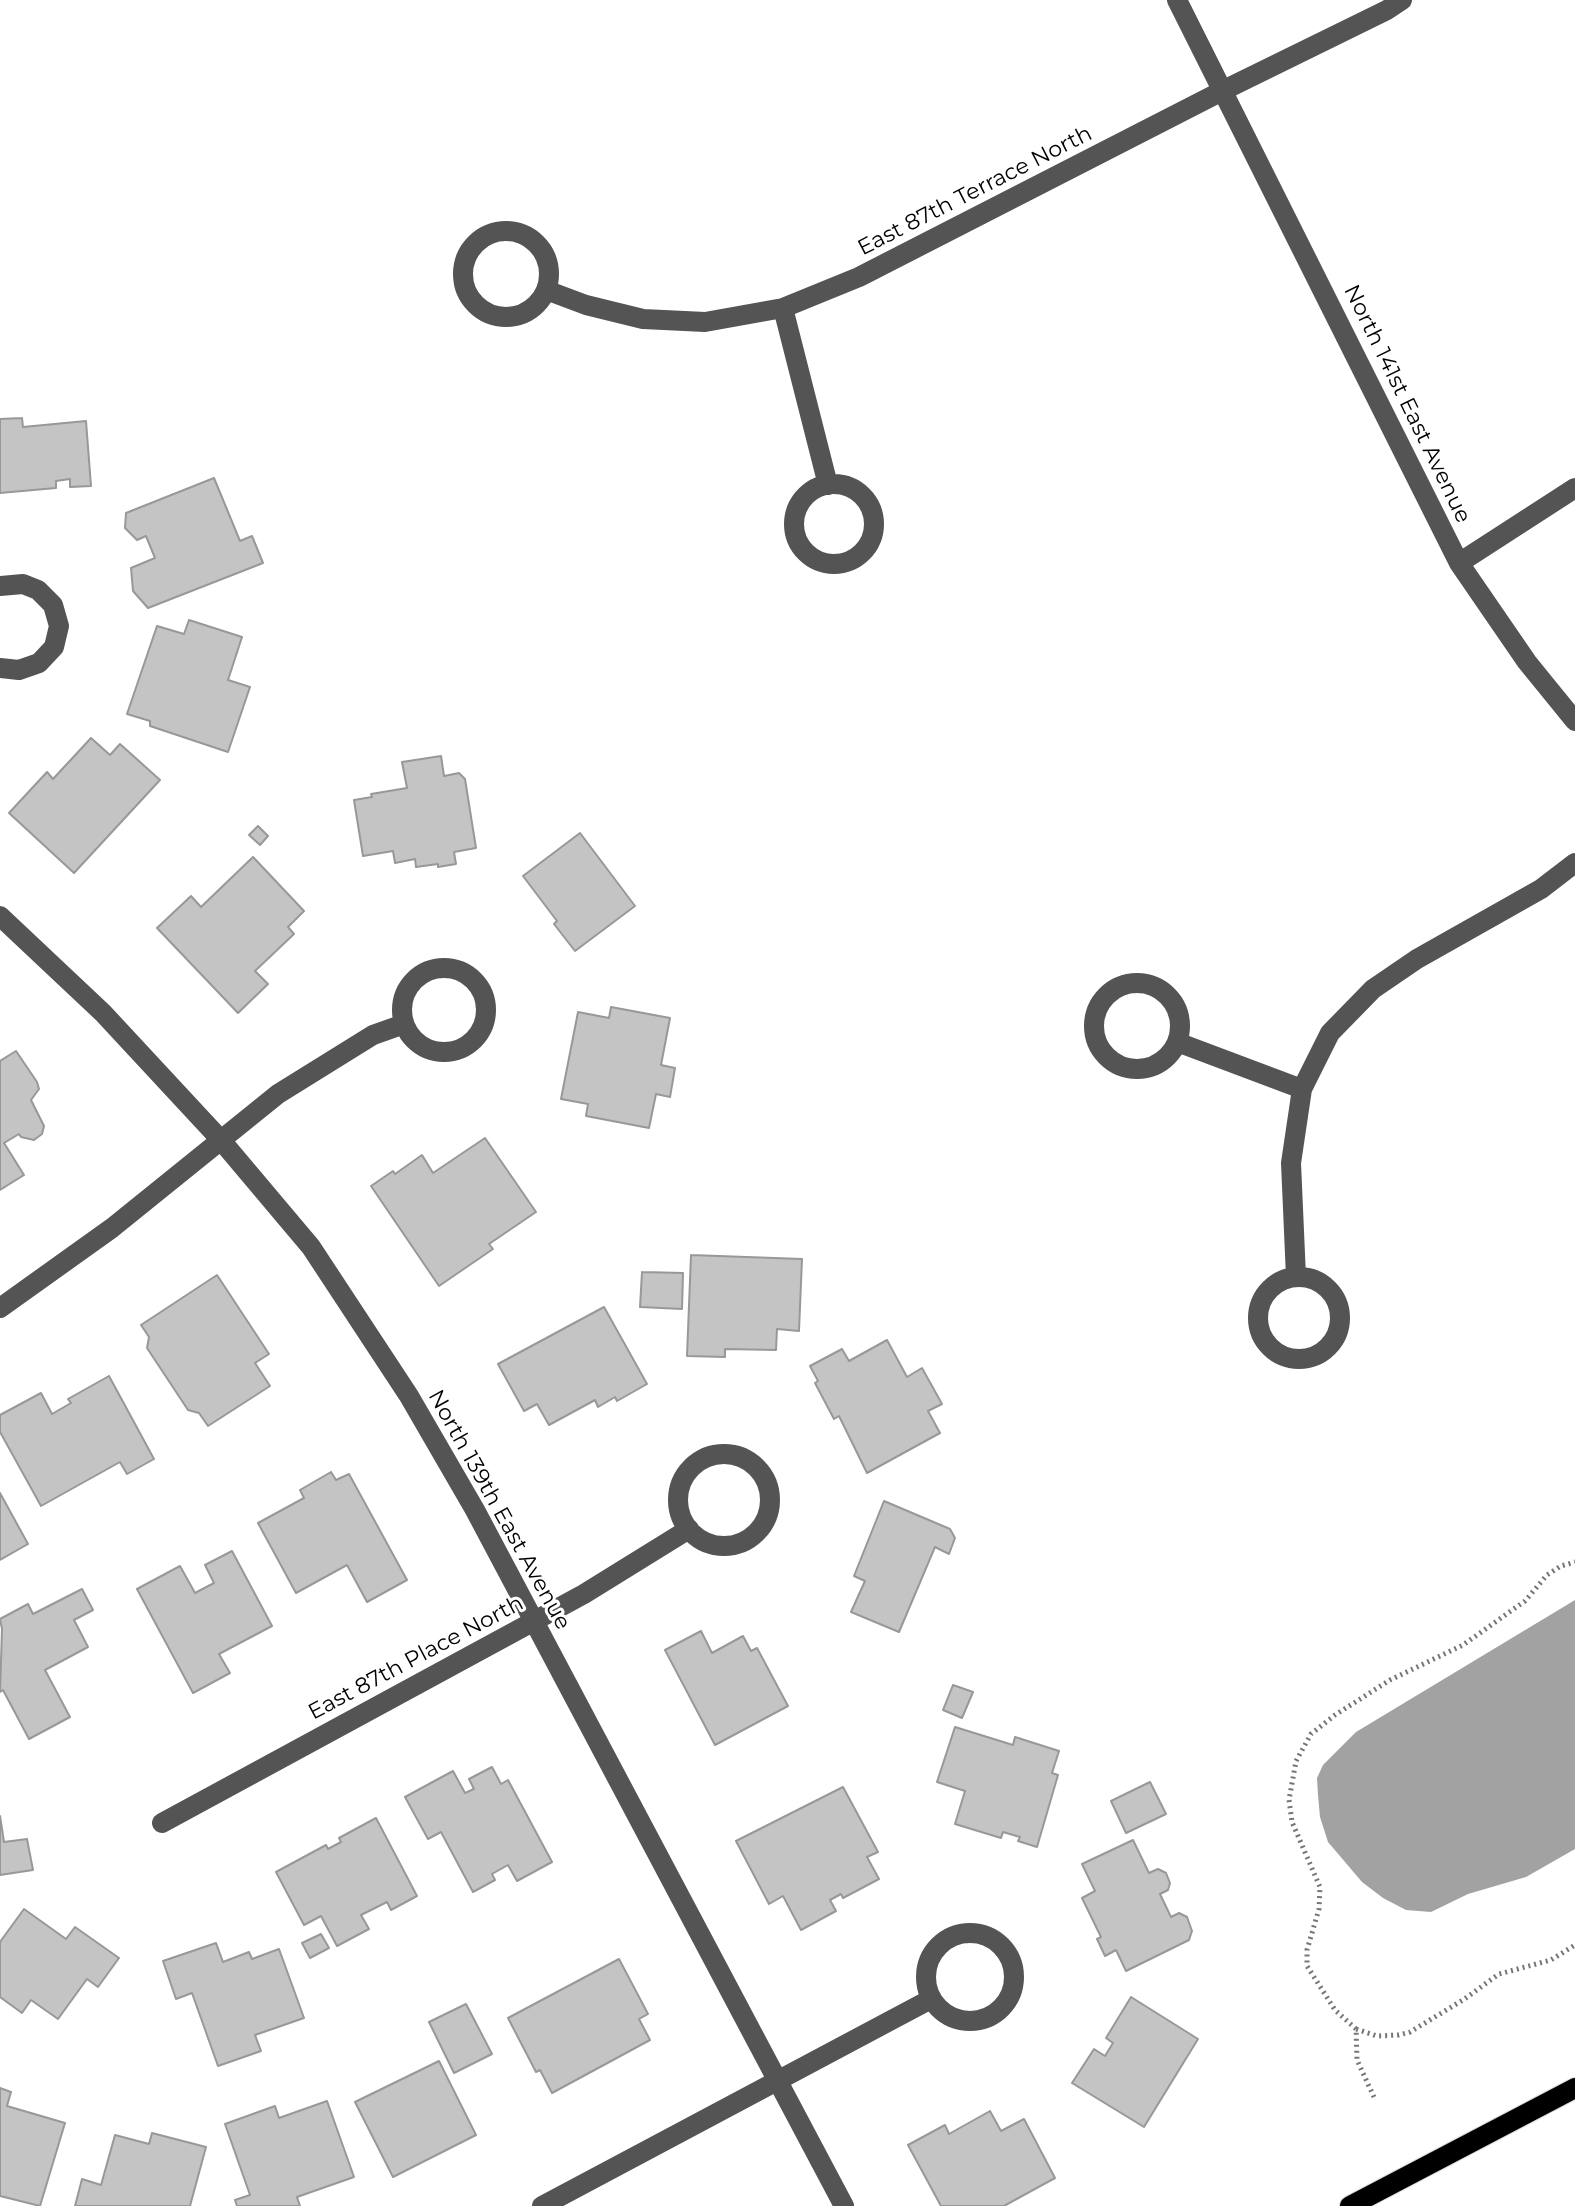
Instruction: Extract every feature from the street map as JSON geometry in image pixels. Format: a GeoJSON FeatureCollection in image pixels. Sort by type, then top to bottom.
{"type":"FeatureCollection","features":[{"type":"Feature","properties":{"kind":"main road"},"geometry":{"type":"LineString","coordinates":[[1350,2206],[1575,2088]]}},
{"type":"Feature","properties":{"kind":"street","name":"North 141st East Avenue"},"geometry":{"type":"LineString","coordinates":[[1177,0],[1459,563],[1527,662],[1575,721]]}},
{"type":"Feature","properties":{"kind":"street","name":"East 87th Terrace North"},"geometry":{"type":"LineString","coordinates":[[546,290],[586,305],[643,319],[705,322],[783,308],[859,277],[1402,0]]}},
{"type":"Feature","properties":{"kind":"street"},"geometry":{"type":"LineString","coordinates":[[506,231],[521,234],[535,243],[545,255],[549,271],[546,290],[540,302],[527,312],[512,317],[496,317],[477,306],[467,294],[463,278],[467,257],[472,247],[490,235],[506,231]]}},
{"type":"Feature","properties":{"kind":"street"},"geometry":{"type":"LineString","coordinates":[[783,308],[828,485]]}},
{"type":"Feature","properties":{"kind":"street"},"geometry":{"type":"LineString","coordinates":[[828,485],[848,486],[857,491],[865,498],[874,516],[874,530],[866,549],[855,559],[840,564],[821,562],[807,554],[795,533],[796,513],[803,500],[814,490],[828,485]]}},
{"type":"Feature","properties":{"kind":"street"},"geometry":{"type":"LineString","coordinates":[[1459,563],[1575,488]]}},
{"type":"Feature","properties":{"kind":"street"},"geometry":{"type":"LineString","coordinates":[[0,586],[23,584],[38,590],[53,605],[59,626],[54,647],[39,663],[19,670],[0,668]]}},
{"type":"Feature","properties":{"kind":"street"},"geometry":{"type":"LineString","coordinates":[[1296,1277],[1291,1163],[1302,1089],[1330,1033],[1373,989],[1417,959],[1541,889],[1575,863]]}},
{"type":"Feature","properties":{"kind":"street","name":"North 139th East Avenue"},"geometry":{"type":"LineString","coordinates":[[0,916],[103,1013],[220,1139],[311,1247],[409,1396],[475,1510],[844,2206]]}},
{"type":"Feature","properties":{"kind":"street"},"geometry":{"type":"LineString","coordinates":[[432,968],[454,968],[464,972],[480,986],[486,1001],[486,1017],[480,1032],[455,1051],[434,1051],[424,1047],[411,1037],[404,1024],[401,1008],[408,987],[418,976],[432,968]]}},
{"type":"Feature","properties":{"kind":"street"},"geometry":{"type":"LineString","coordinates":[[1134,984],[1155,987],[1168,997],[1176,1010],[1180,1026],[1177,1042],[1168,1055],[1155,1065],[1139,1069],[1119,1066],[1109,1060],[1097,1043],[1094,1027],[1096,1011],[1105,997],[1118,988],[1134,984]]}},
{"type":"Feature","properties":{"kind":"street"},"geometry":{"type":"LineString","coordinates":[[0,1308],[112,1228],[278,1094],[373,1035],[404,1024]]}},
{"type":"Feature","properties":{"kind":"street"},"geometry":{"type":"LineString","coordinates":[[1177,1042],[1302,1089]]}},
{"type":"Feature","properties":{"kind":"street"},"geometry":{"type":"LineString","coordinates":[[1296,1277],[1314,1280],[1327,1288],[1336,1300],[1340,1315],[1338,1331],[1327,1348],[1314,1357],[1299,1360],[1279,1355],[1270,1349],[1261,1336],[1257,1321],[1263,1296],[1279,1282],[1296,1277]]}},
{"type":"Feature","properties":{"kind":"street"},"geometry":{"type":"LineString","coordinates":[[729,1454],[746,1459],[759,1470],[768,1485],[770,1502],[765,1519],[751,1536],[736,1544],[718,1545],[702,1540],[689,1529],[679,1508],[679,1491],[685,1475],[697,1463],[712,1455],[729,1454]]}},
{"type":"Feature","properties":{"kind":"street","name":"East 87th Place North"},"geometry":{"type":"LineString","coordinates":[[162,1823],[608,1580],[689,1529]]}},
{"type":"Feature","properties":{"kind":"street"},"geometry":{"type":"LineString","coordinates":[[977,1933],[993,1939],[1009,1955],[1014,1970],[1014,1987],[1007,2002],[995,2014],[980,2021],[958,2020],[943,2012],[931,1999],[926,1984],[928,1962],[945,1941],[961,1934],[977,1933]]}},
{"type":"Feature","properties":{"kind":"street"},"geometry":{"type":"LineString","coordinates":[[542,2206],[931,1999]]}},
{"type":"Feature","properties":{"kind":"path"},"geometry":{"type":"LineString","coordinates":[[1575,1562],[1547,1575],[1525,1601],[1483,1633],[1446,1655],[1390,1680],[1311,1734],[1296,1761],[1289,1800],[1292,1822],[1320,1887],[1319,1909],[1307,1950],[1307,1966],[1335,2010],[1356,2029],[1377,2036],[1410,2032],[1499,1974],[1551,1960],[1575,1945]]}},
{"type":"Feature","properties":{"kind":"path"},"geometry":{"type":"LineString","coordinates":[[1356,2029],[1357,2060],[1374,2097]]}},
{"type":"Feature","properties":{"kind":"shaded area"},"geometry":{"type":"Polygon","coordinates":[[[1575,1600],[1575,1849],[1526,1877],[1468,1894],[1431,1912],[1406,1910],[1383,1898],[1362,1882],[1328,1842],[1320,1817],[1318,1795],[1317,1778],[1323,1765],[1356,1732],[1575,1600]]]}},
{"type":"Feature","properties":{"kind":"building"},"geometry":{"type":"Polygon","coordinates":[[[22,418],[23,427],[86,421],[91,486],[70,487],[70,479],[56,481],[56,488],[0,493],[0,419],[22,418]]]}},
{"type":"Feature","properties":{"kind":"building"},"geometry":{"type":"Polygon","coordinates":[[[214,478],[240,541],[252,536],[263,563],[148,608],[133,591],[131,568],[155,558],[146,536],[137,540],[125,528],[126,513],[214,478]]]}},
{"type":"Feature","properties":{"kind":"building"},"geometry":{"type":"Polygon","coordinates":[[[189,620],[242,637],[228,680],[250,687],[228,752],[150,726],[150,721],[127,714],[157,626],[184,634],[189,620]]]}},
{"type":"Feature","properties":{"kind":"building"},"geometry":{"type":"Polygon","coordinates":[[[91,738],[110,755],[120,744],[160,780],[74,873],[9,813],[47,772],[53,779],[91,738]]]}},
{"type":"Feature","properties":{"kind":"building"},"geometry":{"type":"Polygon","coordinates":[[[441,756],[444,776],[459,773],[465,779],[476,848],[454,852],[456,864],[438,867],[438,864],[416,867],[415,859],[395,863],[393,851],[363,856],[354,800],[407,788],[402,762],[441,756]]]}},
{"type":"Feature","properties":{"kind":"building"},"geometry":{"type":"Polygon","coordinates":[[[258,826],[268,836],[260,845],[249,835],[258,826]]]}},
{"type":"Feature","properties":{"kind":"building"},"geometry":{"type":"Polygon","coordinates":[[[580,833],[635,906],[575,951],[523,876],[580,833]]]}},
{"type":"Feature","properties":{"kind":"building"},"geometry":{"type":"Polygon","coordinates":[[[253,857],[304,911],[288,927],[294,934],[255,971],[268,984],[238,1013],[157,928],[191,896],[201,907],[253,857]]]}},
{"type":"Feature","properties":{"kind":"building"},"geometry":{"type":"Polygon","coordinates":[[[611,1007],[670,1018],[661,1065],[675,1068],[670,1097],[656,1094],[649,1128],[586,1116],[588,1104],[561,1099],[578,1012],[609,1018],[611,1007]]]}},
{"type":"Feature","properties":{"kind":"building"},"geometry":{"type":"Polygon","coordinates":[[[16,1051],[37,1082],[39,1089],[31,1100],[44,1126],[42,1134],[34,1140],[19,1134],[4,1143],[24,1175],[0,1190],[0,1061],[16,1051]]]}},
{"type":"Feature","properties":{"kind":"building"},"geometry":{"type":"Polygon","coordinates":[[[485,1138],[536,1212],[489,1244],[493,1249],[439,1286],[371,1186],[422,1155],[433,1173],[485,1138]]]}},
{"type":"Feature","properties":{"kind":"building"},"geometry":{"type":"Polygon","coordinates":[[[691,1255],[802,1259],[799,1331],[777,1329],[776,1350],[725,1349],[725,1357],[687,1356],[691,1255]]]}},
{"type":"Feature","properties":{"kind":"building"},"geometry":{"type":"Polygon","coordinates":[[[642,1272],[683,1273],[682,1309],[640,1307],[642,1272]]]}},
{"type":"Feature","properties":{"kind":"building"},"geometry":{"type":"Polygon","coordinates":[[[217,1275],[269,1354],[255,1363],[270,1386],[208,1426],[199,1413],[188,1410],[147,1348],[149,1337],[141,1325],[217,1275]]]}},
{"type":"Feature","properties":{"kind":"building"},"geometry":{"type":"Polygon","coordinates":[[[604,1307],[647,1384],[617,1401],[615,1397],[598,1407],[595,1400],[549,1425],[537,1404],[524,1411],[498,1364],[604,1307]]]}},
{"type":"Feature","properties":{"kind":"building"},"geometry":{"type":"Polygon","coordinates":[[[887,1340],[907,1377],[922,1368],[942,1404],[928,1411],[940,1433],[867,1473],[839,1416],[834,1419],[815,1383],[818,1381],[810,1366],[842,1349],[849,1361],[887,1340]]]}},
{"type":"Feature","properties":{"kind":"building"},"geometry":{"type":"Polygon","coordinates":[[[109,1376],[154,1459],[127,1474],[120,1462],[41,1506],[0,1432],[0,1415],[41,1393],[52,1414],[71,1403],[68,1399],[109,1376]]]}},
{"type":"Feature","properties":{"kind":"building"},"geometry":{"type":"Polygon","coordinates":[[[331,1472],[336,1480],[349,1474],[407,1580],[367,1602],[347,1565],[296,1593],[258,1523],[304,1498],[300,1490],[331,1472]]]}},
{"type":"Feature","properties":{"kind":"building"},"geometry":{"type":"Polygon","coordinates":[[[0,1493],[28,1544],[0,1560],[0,1493]]]}},
{"type":"Feature","properties":{"kind":"building"},"geometry":{"type":"Polygon","coordinates":[[[884,1501],[950,1529],[955,1538],[949,1554],[935,1547],[899,1632],[851,1612],[865,1581],[854,1576],[884,1501]]]}},
{"type":"Feature","properties":{"kind":"building"},"geometry":{"type":"Polygon","coordinates":[[[232,1551],[272,1626],[219,1654],[230,1673],[193,1693],[137,1589],[180,1566],[195,1593],[214,1583],[205,1565],[232,1551]]]}},
{"type":"Feature","properties":{"kind":"building"},"geometry":{"type":"Polygon","coordinates":[[[82,1589],[93,1610],[74,1620],[88,1647],[45,1670],[70,1717],[29,1739],[3,1690],[0,1692],[0,1619],[28,1604],[33,1614],[82,1589]]]}},
{"type":"Feature","properties":{"kind":"building"},"geometry":{"type":"Polygon","coordinates":[[[701,1631],[712,1653],[743,1636],[751,1651],[757,1648],[788,1706],[715,1745],[665,1650],[701,1631]]]}},
{"type":"Feature","properties":{"kind":"building"},"geometry":{"type":"Polygon","coordinates":[[[953,1685],[973,1692],[962,1718],[943,1710],[953,1685]]]}},
{"type":"Feature","properties":{"kind":"building"},"geometry":{"type":"Polygon","coordinates":[[[955,1727],[1013,1745],[1015,1737],[1059,1751],[1052,1773],[1058,1775],[1037,1847],[1003,1832],[1001,1838],[955,1824],[965,1791],[937,1782],[955,1727]]]}},
{"type":"Feature","properties":{"kind":"building"},"geometry":{"type":"Polygon","coordinates":[[[492,1767],[501,1784],[508,1780],[552,1862],[517,1881],[508,1865],[492,1874],[495,1880],[473,1892],[441,1832],[428,1839],[405,1797],[453,1771],[465,1793],[474,1789],[469,1779],[492,1767]]]}},
{"type":"Feature","properties":{"kind":"building"},"geometry":{"type":"Polygon","coordinates":[[[1150,1782],[1166,1814],[1126,1833],[1111,1801],[1150,1782]]]}},
{"type":"Feature","properties":{"kind":"building"},"geometry":{"type":"Polygon","coordinates":[[[843,1787],[878,1852],[867,1857],[879,1879],[843,1898],[841,1894],[830,1900],[836,1911],[801,1930],[783,1896],[769,1904],[736,1841],[843,1787]]]}},
{"type":"Feature","properties":{"kind":"building"},"geometry":{"type":"Polygon","coordinates":[[[0,1816],[4,1842],[27,1839],[33,1870],[0,1875],[0,1816]]]}},
{"type":"Feature","properties":{"kind":"building"},"geometry":{"type":"Polygon","coordinates":[[[376,1818],[417,1896],[391,1910],[387,1902],[361,1915],[369,1929],[337,1946],[321,1916],[304,1925],[276,1872],[326,1845],[328,1849],[341,1842],[339,1838],[376,1818]]]}},
{"type":"Feature","properties":{"kind":"building"},"geometry":{"type":"Polygon","coordinates":[[[1133,1840],[1149,1873],[1158,1869],[1166,1873],[1170,1883],[1168,1890],[1160,1894],[1171,1917],[1179,1913],[1187,1917],[1192,1931],[1189,1940],[1126,1971],[1116,1950],[1105,1956],[1097,1939],[1101,1937],[1082,1898],[1095,1891],[1082,1864],[1133,1840]]]}},
{"type":"Feature","properties":{"kind":"building"},"geometry":{"type":"Polygon","coordinates":[[[24,1909],[66,1939],[75,1927],[119,1958],[98,1987],[87,1979],[58,2019],[31,2000],[22,2013],[0,1997],[0,1942],[24,1909]]]}},
{"type":"Feature","properties":{"kind":"building"},"geometry":{"type":"Polygon","coordinates":[[[321,1934],[329,1948],[310,1958],[302,1943],[321,1934]]]}},
{"type":"Feature","properties":{"kind":"building"},"geometry":{"type":"Polygon","coordinates":[[[216,1943],[223,1962],[249,1952],[252,1959],[279,1949],[304,2018],[255,2035],[261,2051],[218,2066],[192,1993],[176,1999],[163,1961],[216,1943]]]}},
{"type":"Feature","properties":{"kind":"building"},"geometry":{"type":"Polygon","coordinates":[[[619,1959],[648,2014],[639,2019],[650,2040],[552,2093],[540,2070],[536,2072],[508,2018],[619,1959]]]}},
{"type":"Feature","properties":{"kind":"building"},"geometry":{"type":"Polygon","coordinates":[[[1131,1997],[1198,2039],[1144,2127],[1072,2083],[1094,2049],[1105,2056],[1113,2043],[1106,2038],[1131,1997]]]}},
{"type":"Feature","properties":{"kind":"building"},"geometry":{"type":"Polygon","coordinates":[[[466,2004],[492,2054],[454,2073],[429,2022],[466,2004]]]}},
{"type":"Feature","properties":{"kind":"building"},"geometry":{"type":"Polygon","coordinates":[[[439,2061],[476,2135],[393,2177],[355,2102],[439,2061]]]}},
{"type":"Feature","properties":{"kind":"building"},"geometry":{"type":"Polygon","coordinates":[[[0,2088],[11,2092],[7,2106],[65,2123],[40,2206],[0,2196],[0,2088]]]}},
{"type":"Feature","properties":{"kind":"building"},"geometry":{"type":"Polygon","coordinates":[[[327,2101],[354,2177],[297,2197],[300,2206],[237,2206],[235,2200],[250,2195],[225,2124],[275,2106],[279,2118],[327,2101]]]}},
{"type":"Feature","properties":{"kind":"building"},"geometry":{"type":"Polygon","coordinates":[[[990,2111],[1001,2131],[1024,2119],[1055,2178],[1004,2206],[941,2206],[908,2145],[945,2125],[949,2134],[990,2111]]]}},
{"type":"Feature","properties":{"kind":"building"},"geometry":{"type":"Polygon","coordinates":[[[152,2133],[206,2147],[190,2206],[75,2206],[82,2179],[101,2185],[115,2135],[149,2144],[152,2133]]]}}]}
